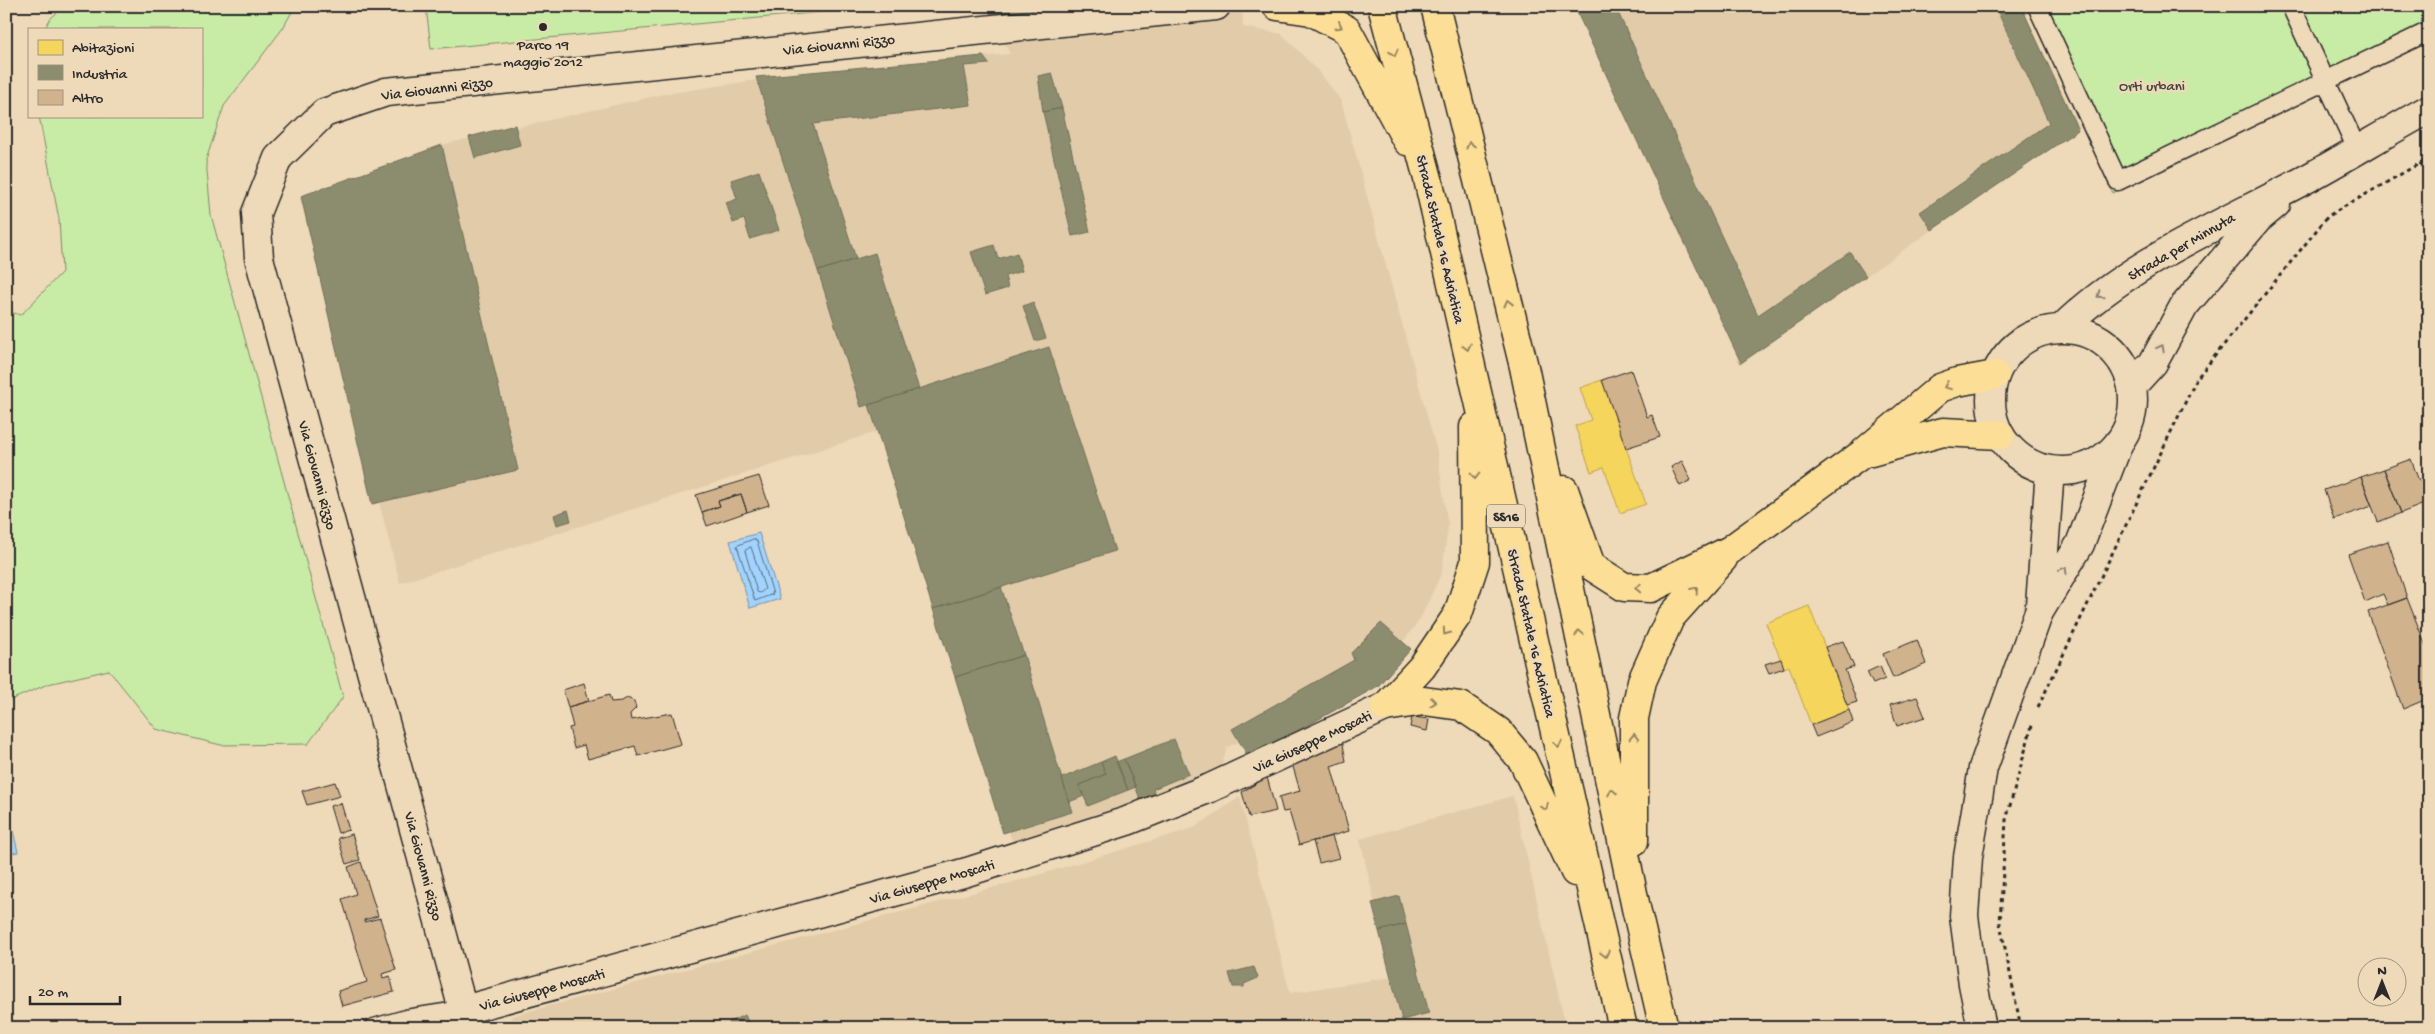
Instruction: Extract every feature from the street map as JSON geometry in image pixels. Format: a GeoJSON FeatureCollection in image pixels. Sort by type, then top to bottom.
{"type":"FeatureCollection","features":[{"type":"Feature","properties":{"kind":"highway"},"geometry":{"type":"LineString","coordinates":[[1277,6],[1311,11],[1347,30],[1428,180]]}},
{"type":"Feature","properties":{"kind":"highway","name":"Strada Statale 16 Adriatica"},"geometry":{"type":"LineString","coordinates":[[1382,6],[1428,180],[1474,375],[1623,1028]]}},
{"type":"Feature","properties":{"kind":"highway"},"geometry":{"type":"LineString","coordinates":[[1436,6],[1524,367],[1636,908],[1664,1028]]}},
{"type":"Feature","properties":{"kind":"highway"},"geometry":{"type":"LineString","coordinates":[[1524,367],[1558,474],[1591,566],[1624,587],[1651,588],[1730,550],[1862,454],[1940,388],[1957,382],[1994,375]]}},
{"type":"Feature","properties":{"kind":"highway"},"geometry":{"type":"LineString","coordinates":[[1385,707],[1422,667],[1458,614],[1475,562],[1474,375]]}},
{"type":"Feature","properties":{"kind":"highway"},"geometry":{"type":"LineString","coordinates":[[1862,454],[1943,432],[2000,435]]}},
{"type":"Feature","properties":{"kind":"highway"},"geometry":{"type":"LineString","coordinates":[[1636,908],[1634,718],[1642,680],[1670,618],[1730,550]]}},
{"type":"Feature","properties":{"kind":"highway"},"geometry":{"type":"LineString","coordinates":[[1385,707],[1424,701],[1460,706],[1498,730],[1523,762],[1597,919]]}},
{"type":"Feature","properties":{"kind":"street","name":"Via Giovanni Rizzo"},"geometry":{"type":"LineString","coordinates":[[466,1019],[259,258],[256,213],[278,158],[324,113],[386,92],[1216,6]]}},
{"type":"Feature","properties":{"kind":"street","name":"Strada per Minnuta"},"geometry":{"type":"LineString","coordinates":[[2061,329],[2085,305],[2121,280],[2218,223],[2310,176],[2429,109]]}},
{"type":"Feature","properties":{"kind":"street","name":"Strada per Minnuta"},"geometry":{"type":"LineString","coordinates":[[2132,386],[2153,363],[2184,306],[2258,219],[2310,176]]}},
{"type":"Feature","properties":{"kind":"street"},"geometry":{"type":"LineString","coordinates":[[1982,1028],[1973,984],[1964,916],[1968,857],[1983,768],[2039,612],[2080,544],[2119,442],[2128,425],[2133,406],[2132,386],[2123,363],[2106,345],[2085,333],[2061,329],[2044,331],[2028,337],[2014,347],[2002,360],[1994,375],[1990,396],[1992,416],[2000,435],[2013,452],[2030,463],[2050,470],[2069,470],[2088,466],[2105,456],[2119,442]]}},
{"type":"Feature","properties":{"kind":"street"},"geometry":{"type":"LineString","coordinates":[[2039,612],[2050,470]]}},
{"type":"Feature","properties":{"kind":"street","name":"Via Giuseppe Moscati"},"geometry":{"type":"LineString","coordinates":[[466,1019],[966,872],[1127,822],[1210,788],[1385,707]]}},
{"type":"Feature","properties":{"kind":"lane"},"geometry":{"type":"LineString","coordinates":[[2037,6],[2118,182],[2429,32]]}},
{"type":"Feature","properties":{"kind":"lane"},"geometry":{"type":"LineString","coordinates":[[2291,6],[2357,149]]}},
{"type":"Feature","properties":{"kind":"lane"},"geometry":{"type":"LineString","coordinates":[[374,1028],[406,1019],[466,1019]]}},
{"type":"Feature","properties":{"kind":"path"},"geometry":{"type":"LineString","coordinates":[[2036,712],[2197,378],[2328,216],[2429,158]]}},
{"type":"Feature","properties":{"kind":"path"},"geometry":{"type":"LineString","coordinates":[[2420,164],[2429,181]]}},
{"type":"Feature","properties":{"kind":"path"},"geometry":{"type":"LineString","coordinates":[[2021,1028],[2000,923],[2006,820],[2033,721]]}},
{"type":"Feature","properties":{"kind":"shaded area"},"geometry":{"type":"Polygon","coordinates":[[[988,6],[1242,6],[1243,27],[1282,34],[1319,72],[1341,101],[1437,452],[1448,526],[1442,572],[1419,621],[1364,691],[1227,747],[1220,772],[1013,843],[876,432],[400,583],[300,198],[441,145],[659,95],[809,72],[1010,54],[988,6]]]}},
{"type":"Feature","properties":{"kind":"shaded area"},"geometry":{"type":"Polygon","coordinates":[[[1578,6],[2022,6],[2079,128],[1748,358],[1578,6]]]}},
{"type":"Feature","properties":{"kind":"shaded area"},"geometry":{"type":"Polygon","coordinates":[[[1513,796],[1566,1028],[508,1028],[512,1016],[1025,879],[1194,828],[1240,797],[1290,993],[1392,977],[1360,839],[1513,796]]]}},
{"type":"Feature","properties":{"kind":"green space"},"geometry":{"type":"Polygon","coordinates":[[[64,6],[295,6],[283,28],[224,106],[206,160],[211,215],[343,697],[308,744],[221,745],[156,729],[109,670],[48,684],[6,702],[6,311],[21,315],[62,272],[59,219],[39,118],[202,118],[202,28],[45,28],[49,20],[64,6]]]}},
{"type":"Feature","properties":{"kind":"green space","name":"Parco 19 maggio 2012"},"geometry":{"type":"Polygon","coordinates":[[[426,6],[886,6],[431,49],[426,6]]]}},
{"type":"Feature","properties":{"kind":"green space","name":"Orti urbani"},"geometry":{"type":"Polygon","coordinates":[[[2028,6],[2429,6],[2429,40],[2113,193],[2028,6]]]}},
{"type":"Feature","properties":{"kind":"water"},"geometry":{"type":"Polygon","coordinates":[[[759,533],[780,599],[750,608],[730,541],[759,533]]]}},
{"type":"Feature","properties":{"kind":"water"},"geometry":{"type":"Polygon","coordinates":[[[6,800],[18,852],[6,854],[6,800]]]}},
{"type":"Feature","properties":{"kind":"building: Abitazioni"},"geometry":{"type":"Polygon","coordinates":[[[1602,380],[1646,504],[1620,513],[1604,467],[1591,472],[1575,426],[1591,420],[1580,388],[1602,380]]]}},
{"type":"Feature","properties":{"kind":"building: Abitazioni"},"geometry":{"type":"Polygon","coordinates":[[[1809,606],[1849,710],[1811,725],[1789,666],[1784,668],[1766,623],[1809,606]]]}},
{"type":"Feature","properties":{"kind":"building: Industria"},"geometry":{"type":"Polygon","coordinates":[[[987,6],[1066,6],[993,19],[987,6]]]}},
{"type":"Feature","properties":{"kind":"building: Industria"},"geometry":{"type":"Polygon","coordinates":[[[1574,6],[1615,6],[1758,315],[1850,252],[1866,276],[1741,363],[1574,6]]]}},
{"type":"Feature","properties":{"kind":"building: Industria"},"geometry":{"type":"Polygon","coordinates":[[[1995,6],[2021,6],[2078,130],[1932,230],[1920,212],[2049,123],[1995,6]]]}},
{"type":"Feature","properties":{"kind":"building: Industria"},"geometry":{"type":"Polygon","coordinates":[[[983,56],[989,64],[964,66],[971,105],[813,124],[856,259],[818,271],[756,77],[983,56]]]}},
{"type":"Feature","properties":{"kind":"building: Industria"},"geometry":{"type":"Polygon","coordinates":[[[1052,73],[1062,108],[1043,112],[1038,76],[1052,73]]]}},
{"type":"Feature","properties":{"kind":"building: Industria"},"geometry":{"type":"Polygon","coordinates":[[[1062,108],[1090,232],[1072,236],[1043,112],[1062,108]]]}},
{"type":"Feature","properties":{"kind":"building: Industria"},"geometry":{"type":"Polygon","coordinates":[[[515,125],[520,145],[475,158],[469,137],[515,125]]]}},
{"type":"Feature","properties":{"kind":"building: Industria"},"geometry":{"type":"Polygon","coordinates":[[[442,145],[518,470],[372,504],[301,196],[442,145]]]}},
{"type":"Feature","properties":{"kind":"building: Industria"},"geometry":{"type":"Polygon","coordinates":[[[759,171],[779,230],[750,239],[744,219],[733,223],[726,203],[737,199],[731,180],[759,171]]]}},
{"type":"Feature","properties":{"kind":"building: Industria"},"geometry":{"type":"Polygon","coordinates":[[[994,245],[998,259],[1017,253],[1022,271],[1005,276],[1008,288],[985,295],[971,252],[994,245]]]}},
{"type":"Feature","properties":{"kind":"building: Industria"},"geometry":{"type":"Polygon","coordinates":[[[875,253],[919,389],[861,407],[818,271],[875,253]]]}},
{"type":"Feature","properties":{"kind":"building: Industria"},"geometry":{"type":"Polygon","coordinates":[[[1033,302],[1046,338],[1035,341],[1023,306],[1033,302]]]}},
{"type":"Feature","properties":{"kind":"building: Industria"},"geometry":{"type":"Polygon","coordinates":[[[1049,347],[1115,551],[933,609],[869,405],[1049,347]]]}},
{"type":"Feature","properties":{"kind":"building: Industria"},"geometry":{"type":"Polygon","coordinates":[[[568,510],[571,521],[557,525],[554,515],[568,510]]]}},
{"type":"Feature","properties":{"kind":"building: Industria"},"geometry":{"type":"Polygon","coordinates":[[[1001,587],[1024,655],[955,677],[933,609],[1001,587]]]}},
{"type":"Feature","properties":{"kind":"building: Industria"},"geometry":{"type":"Polygon","coordinates":[[[1381,623],[1411,649],[1378,686],[1249,758],[1232,729],[1354,660],[1351,653],[1381,623]]]}},
{"type":"Feature","properties":{"kind":"building: Industria"},"geometry":{"type":"Polygon","coordinates":[[[1024,655],[1072,812],[1003,833],[955,677],[1024,655]]]}},
{"type":"Feature","properties":{"kind":"building: Industria"},"geometry":{"type":"Polygon","coordinates":[[[1174,739],[1189,774],[1153,789],[1156,796],[1141,801],[1124,759],[1174,739]]]}},
{"type":"Feature","properties":{"kind":"building: Industria"},"geometry":{"type":"Polygon","coordinates":[[[1115,756],[1128,790],[1088,806],[1079,785],[1106,774],[1101,762],[1115,756]]]}},
{"type":"Feature","properties":{"kind":"building: Industria"},"geometry":{"type":"Polygon","coordinates":[[[1124,759],[1136,787],[1128,790],[1116,762],[1124,759]]]}},
{"type":"Feature","properties":{"kind":"building: Industria"},"geometry":{"type":"Polygon","coordinates":[[[1101,762],[1106,774],[1079,785],[1084,796],[1069,802],[1062,778],[1101,762]]]}},
{"type":"Feature","properties":{"kind":"building: Industria"},"geometry":{"type":"Polygon","coordinates":[[[1399,896],[1406,924],[1379,931],[1372,903],[1399,896]]]}},
{"type":"Feature","properties":{"kind":"building: Industria"},"geometry":{"type":"Polygon","coordinates":[[[1406,924],[1429,1013],[1402,1020],[1379,931],[1406,924]]]}},
{"type":"Feature","properties":{"kind":"building: Industria"},"geometry":{"type":"Polygon","coordinates":[[[1254,967],[1258,978],[1244,984],[1244,987],[1233,987],[1229,973],[1254,967]]]}},
{"type":"Feature","properties":{"kind":"building: Industria"},"geometry":{"type":"Polygon","coordinates":[[[745,1015],[750,1026],[731,1028],[729,1022],[745,1015]]]}},
{"type":"Feature","properties":{"kind":"building: Altro"},"geometry":{"type":"Polygon","coordinates":[[[1631,370],[1647,417],[1652,415],[1660,437],[1626,448],[1602,380],[1631,370]]]}},
{"type":"Feature","properties":{"kind":"building: Altro"},"geometry":{"type":"Polygon","coordinates":[[[2411,459],[2419,481],[2424,479],[2429,493],[2429,502],[2401,513],[2384,469],[2411,459]]]}},
{"type":"Feature","properties":{"kind":"building: Altro"},"geometry":{"type":"Polygon","coordinates":[[[1682,461],[1691,480],[1680,486],[1671,467],[1682,461]]]}},
{"type":"Feature","properties":{"kind":"building: Altro"},"geometry":{"type":"Polygon","coordinates":[[[2384,469],[2401,513],[2378,522],[2361,477],[2384,469]]]}},
{"type":"Feature","properties":{"kind":"building: Altro"},"geometry":{"type":"Polygon","coordinates":[[[759,476],[769,505],[747,512],[741,494],[718,501],[720,506],[702,512],[696,495],[759,476]]]}},
{"type":"Feature","properties":{"kind":"building: Altro"},"geometry":{"type":"Polygon","coordinates":[[[2361,477],[2372,506],[2334,519],[2324,490],[2361,477]]]}},
{"type":"Feature","properties":{"kind":"building: Altro"},"geometry":{"type":"Polygon","coordinates":[[[741,494],[747,512],[707,526],[702,512],[720,506],[718,501],[741,494]]]}},
{"type":"Feature","properties":{"kind":"building: Altro"},"geometry":{"type":"Polygon","coordinates":[[[2388,541],[2407,598],[2388,605],[2383,594],[2365,602],[2348,554],[2388,541]]]}},
{"type":"Feature","properties":{"kind":"building: Altro"},"geometry":{"type":"Polygon","coordinates":[[[2407,598],[2429,654],[2429,698],[2403,709],[2368,612],[2407,598]]]}},
{"type":"Feature","properties":{"kind":"building: Altro"},"geometry":{"type":"Polygon","coordinates":[[[1917,640],[1926,664],[1893,678],[1883,654],[1917,640]]]}},
{"type":"Feature","properties":{"kind":"building: Altro"},"geometry":{"type":"Polygon","coordinates":[[[1843,641],[1854,667],[1845,670],[1857,702],[1847,705],[1825,647],[1843,641]]]}},
{"type":"Feature","properties":{"kind":"building: Altro"},"geometry":{"type":"Polygon","coordinates":[[[1781,659],[1784,668],[1769,673],[1765,664],[1781,659]]]}},
{"type":"Feature","properties":{"kind":"building: Altro"},"geometry":{"type":"Polygon","coordinates":[[[1880,666],[1885,679],[1873,684],[1867,672],[1880,666]]]}},
{"type":"Feature","properties":{"kind":"building: Altro"},"geometry":{"type":"Polygon","coordinates":[[[584,683],[589,701],[568,707],[563,690],[584,683]]]}},
{"type":"Feature","properties":{"kind":"building: Altro"},"geometry":{"type":"Polygon","coordinates":[[[609,695],[611,702],[622,701],[627,698],[634,701],[636,708],[630,714],[631,720],[672,713],[681,744],[638,756],[635,746],[588,759],[584,745],[574,748],[569,728],[573,727],[568,707],[609,695]]]}},
{"type":"Feature","properties":{"kind":"building: Altro"},"geometry":{"type":"Polygon","coordinates":[[[1917,697],[1925,717],[1897,726],[1890,705],[1917,697]]]}},
{"type":"Feature","properties":{"kind":"building: Altro"},"geometry":{"type":"Polygon","coordinates":[[[1849,710],[1853,722],[1816,737],[1811,725],[1849,710]]]}},
{"type":"Feature","properties":{"kind":"building: Altro"},"geometry":{"type":"Polygon","coordinates":[[[1412,717],[1429,719],[1427,731],[1410,727],[1412,717]]]}},
{"type":"Feature","properties":{"kind":"building: Altro"},"geometry":{"type":"Polygon","coordinates":[[[1342,739],[1346,761],[1331,766],[1349,831],[1299,845],[1289,811],[1283,812],[1279,797],[1300,791],[1291,760],[1342,739]]]}},
{"type":"Feature","properties":{"kind":"building: Altro"},"geometry":{"type":"Polygon","coordinates":[[[1267,777],[1276,811],[1249,817],[1242,792],[1267,777]]]}},
{"type":"Feature","properties":{"kind":"building: Altro"},"geometry":{"type":"Polygon","coordinates":[[[335,782],[340,796],[307,805],[302,791],[335,782]]]}},
{"type":"Feature","properties":{"kind":"building: Altro"},"geometry":{"type":"Polygon","coordinates":[[[341,803],[349,830],[338,833],[330,806],[341,803]]]}},
{"type":"Feature","properties":{"kind":"building: Altro"},"geometry":{"type":"Polygon","coordinates":[[[352,834],[360,860],[346,864],[338,838],[352,834]]]}},
{"type":"Feature","properties":{"kind":"building: Altro"},"geometry":{"type":"Polygon","coordinates":[[[1332,836],[1339,858],[1319,863],[1313,841],[1332,836]]]}},
{"type":"Feature","properties":{"kind":"building: Altro"},"geometry":{"type":"Polygon","coordinates":[[[361,862],[378,916],[364,920],[364,922],[380,918],[396,970],[382,974],[383,978],[390,976],[394,992],[342,1006],[338,991],[367,982],[342,899],[356,894],[348,867],[361,862]]]}},
{"type":"Feature","properties":{"kind":"place","name":"Parco 19 maggio 2012"},"geometry":{"type":"Point","coordinates":[543,27]}}]}
